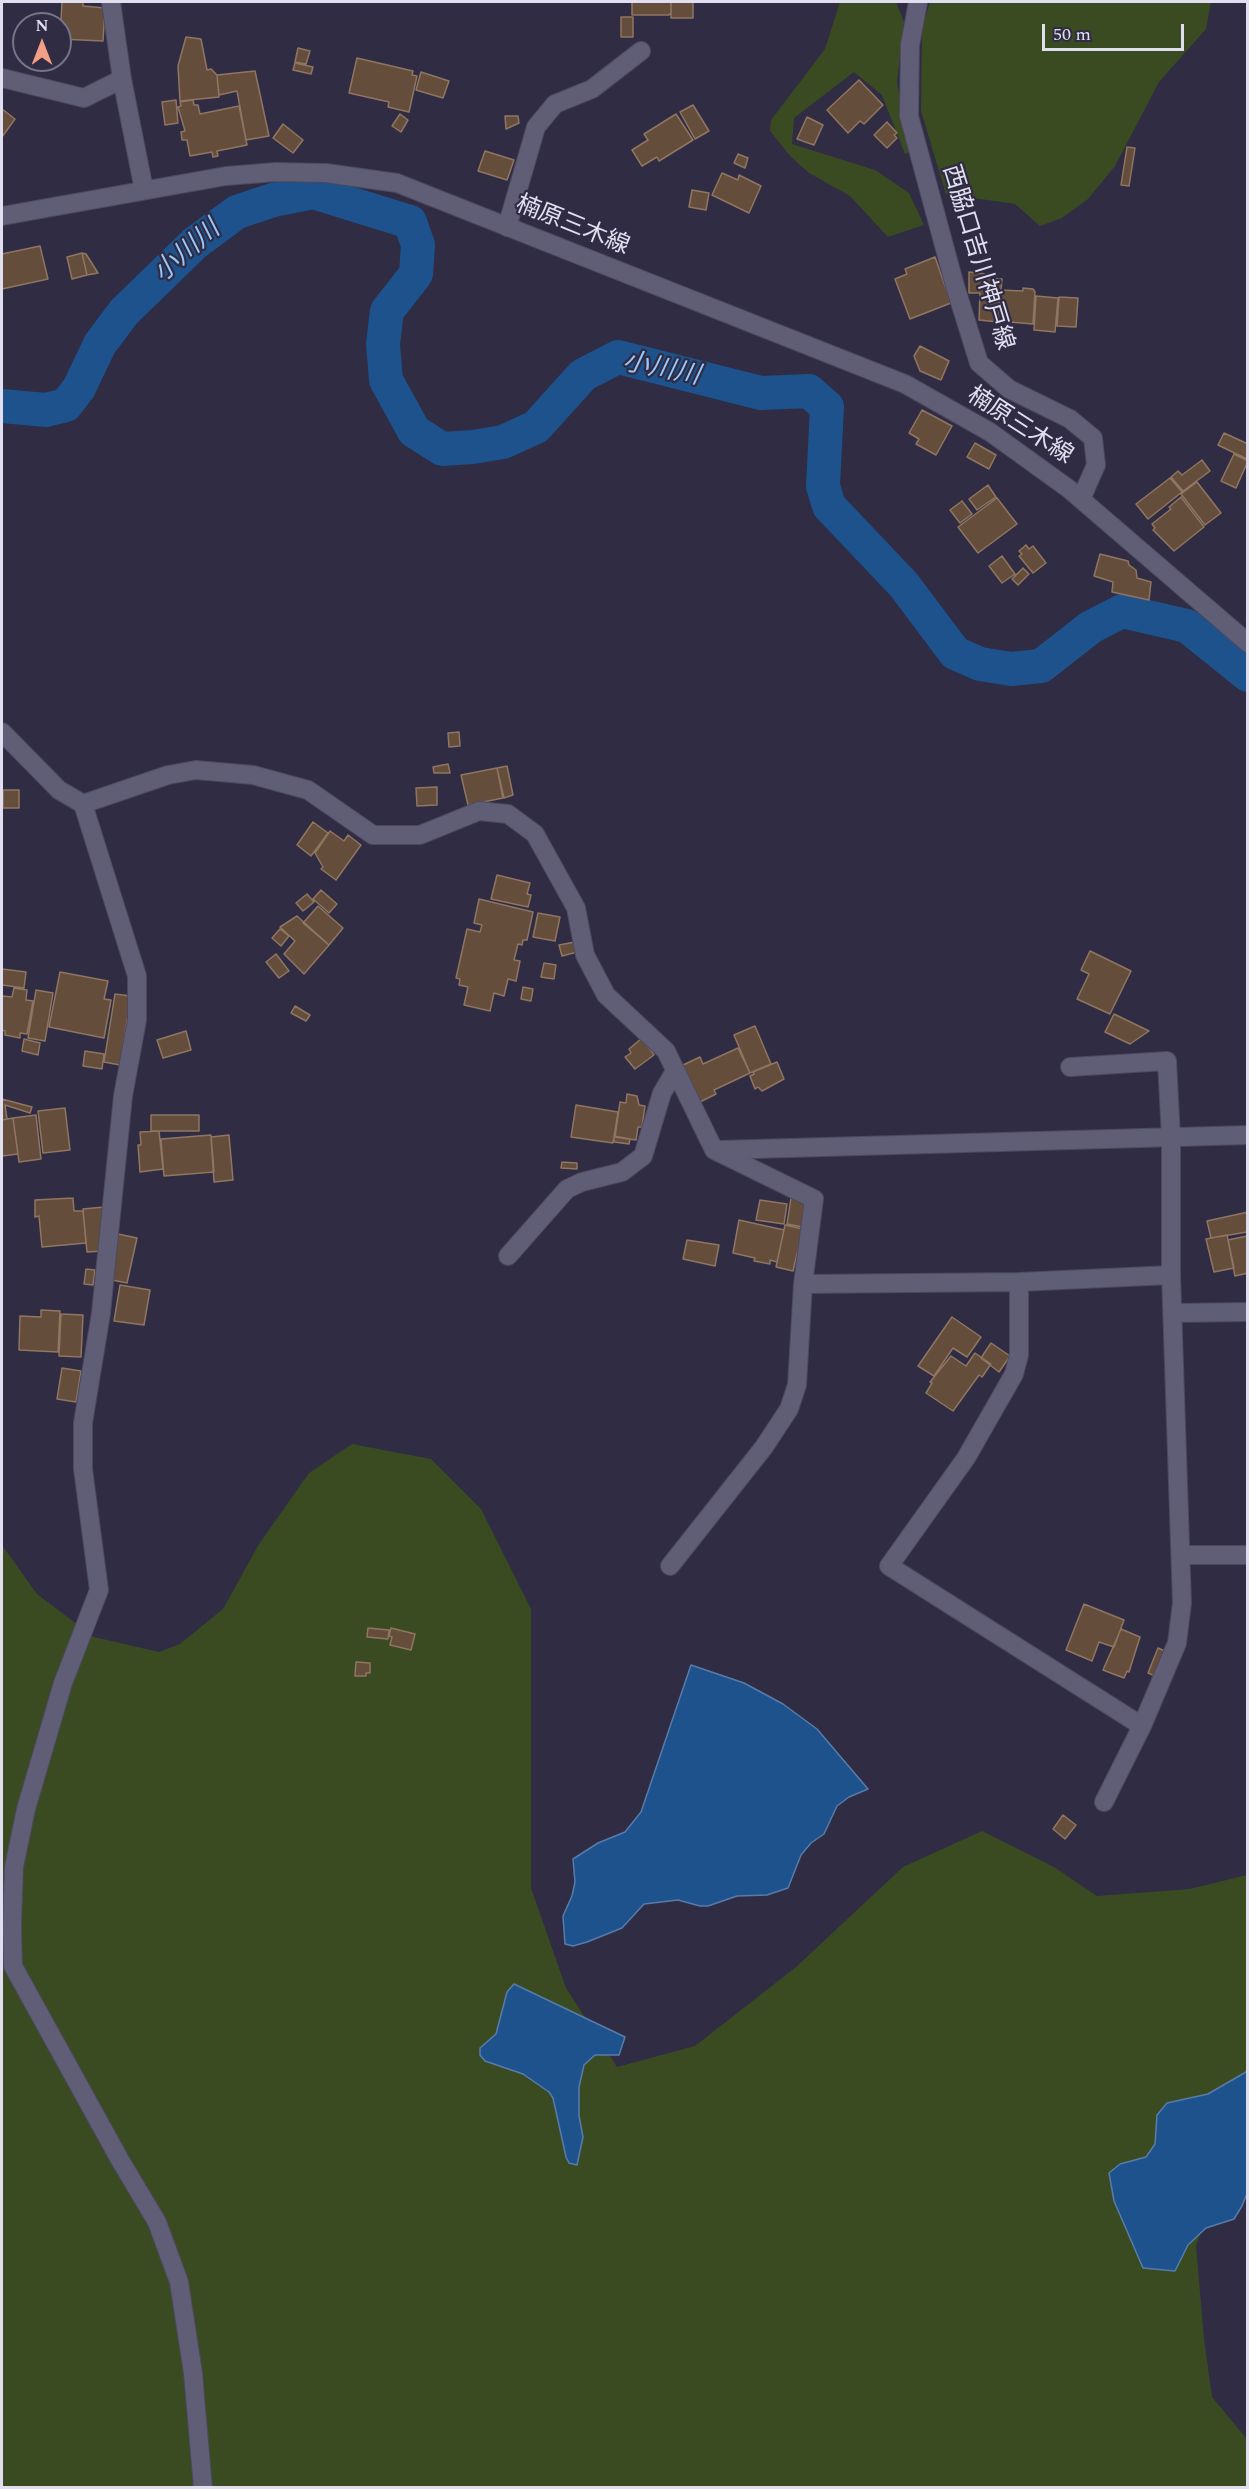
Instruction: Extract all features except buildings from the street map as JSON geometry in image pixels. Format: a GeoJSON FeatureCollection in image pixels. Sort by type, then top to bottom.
{"type":"FeatureCollection","features":[{"type":"Feature","properties":{"kind":"street"},"geometry":{"type":"LineString","coordinates":[[111,2],[122,79],[144,190]]}},
{"type":"Feature","properties":{"kind":"street","name":"西脇口吉川神戸線"},"geometry":{"type":"LineString","coordinates":[[918,2],[910,45],[909,116],[955,286],[979,363],[1010,389],[1070,420],[1093,438],[1096,465],[1081,499]]}},
{"type":"Feature","properties":{"kind":"street"},"geometry":{"type":"LineString","coordinates":[[507,226],[536,127],[555,104],[592,89],[641,51]]}},
{"type":"Feature","properties":{"kind":"street"},"geometry":{"type":"LineString","coordinates":[[2,78],[84,98],[122,79]]}},
{"type":"Feature","properties":{"kind":"street","name":"楠原三木線"},"geometry":{"type":"LineString","coordinates":[[2,216],[226,176],[276,172],[326,173],[397,183],[905,384],[990,432],[1081,499]]}},
{"type":"Feature","properties":{"kind":"street"},"geometry":{"type":"LineString","coordinates":[[1081,499],[1248,643]]}},
{"type":"Feature","properties":{"kind":"street"},"geometry":{"type":"LineString","coordinates":[[2,732],[59,790],[83,804],[137,976],[137,1020],[123,1096],[100,1313],[83,1423],[83,1468],[99,1590],[63,1683],[26,1809],[14,1867],[12,1925],[14,1966],[120,2160],[157,2222],[178,2282],[193,2373],[203,2487]]}},
{"type":"Feature","properties":{"kind":"street"},"geometry":{"type":"LineString","coordinates":[[83,804],[168,775],[196,770],[253,775],[308,790],[373,835],[420,835],[479,812],[508,814],[535,834],[576,908],[585,955],[606,995],[666,1051],[714,1150],[814,1199],[803,1284],[796,1385],[789,1409],[764,1447],[670,1566]]}},
{"type":"Feature","properties":{"kind":"street"},"geometry":{"type":"LineString","coordinates":[[1070,1067],[1167,1061],[1171,1138],[1172,1275],[1182,1604],[1177,1643],[1142,1725],[1104,1802]]}},
{"type":"Feature","properties":{"kind":"street"},"geometry":{"type":"LineString","coordinates":[[508,1256],[567,1189],[582,1182],[622,1172],[643,1156],[662,1093],[675,1071]]}},
{"type":"Feature","properties":{"kind":"street"},"geometry":{"type":"LineString","coordinates":[[714,1150],[1248,1135]]}},
{"type":"Feature","properties":{"kind":"street"},"geometry":{"type":"LineString","coordinates":[[803,1284],[1019,1282],[1172,1275]]}},
{"type":"Feature","properties":{"kind":"street"},"geometry":{"type":"LineString","coordinates":[[1019,1282],[1019,1355],[1014,1374],[966,1458],[889,1566],[1142,1725]]}},
{"type":"Feature","properties":{"kind":"street"},"geometry":{"type":"LineString","coordinates":[[1173,1313],[1248,1312]]}},
{"type":"Feature","properties":{"kind":"street"},"geometry":{"type":"LineString","coordinates":[[1181,1555],[1248,1555]]}},
{"type":"Feature","properties":{"kind":"green space"},"geometry":{"type":"Polygon","coordinates":[[[840,2],[896,2],[904,22],[897,82],[910,152],[905,154],[882,95],[854,72],[794,118],[792,144],[875,170],[909,193],[924,225],[888,237],[850,196],[809,173],[791,157],[770,131],[771,120],[825,49],[840,2]]]}},
{"type":"Feature","properties":{"kind":"green space"},"geometry":{"type":"Polygon","coordinates":[[[930,2],[1211,2],[1206,29],[1159,82],[1115,166],[1088,199],[1062,218],[1040,226],[1015,204],[946,194],[921,111],[922,28],[930,2]]]}},
{"type":"Feature","properties":{"kind":"green space"},"geometry":{"type":"Polygon","coordinates":[[[352,1444],[431,1459],[481,1509],[531,1609],[531,1888],[566,1988],[617,2067],[695,2046],[796,1967],[903,1867],[982,1831],[1054,1867],[1097,1896],[1190,1889],[1247,1875],[1247,2139],[1225,2168],[1196,2246],[1204,2339],[1212,2397],[1247,2439],[1247,2487],[2,2487],[2,1545],[37,1594],[94,1637],[159,1652],[180,1644],[223,1609],[259,1544],[309,1473],[352,1444]]]}},
{"type":"Feature","properties":{"kind":"water"},"geometry":{"type":"Polygon","coordinates":[[[691,1665],[744,1683],[783,1704],[817,1729],[868,1789],[849,1797],[837,1806],[824,1834],[811,1843],[801,1855],[788,1888],[767,1895],[737,1896],[708,1906],[678,1900],[644,1904],[622,1928],[573,1946],[565,1944],[563,1916],[572,1896],[575,1882],[573,1859],[598,1843],[625,1832],[641,1812],[691,1665]]]}},
{"type":"Feature","properties":{"kind":"water"},"geometry":{"type":"Polygon","coordinates":[[[514,1984],[625,2037],[619,2055],[595,2055],[584,2065],[579,2087],[579,2116],[583,2137],[577,2165],[569,2163],[566,2157],[553,2098],[549,2092],[523,2074],[485,2061],[480,2055],[480,2048],[496,2034],[507,1992],[514,1984]]]}},
{"type":"Feature","properties":{"kind":"water"},"geometry":{"type":"Polygon","coordinates":[[[1247,2069],[1248,2191],[1242,2206],[1234,2219],[1206,2228],[1188,2245],[1175,2271],[1143,2268],[1114,2201],[1109,2173],[1120,2164],[1146,2157],[1155,2144],[1157,2115],[1167,2103],[1208,2094],[1246,2072],[1247,2069]]]}},
{"type":"Feature","properties":{"kind":"waterway","name":"小川川"},"geometry":{"type":"LineString","coordinates":[[2,406],[46,410],[66,405],[79,388],[100,344],[124,312],[195,243],[237,212],[273,200],[313,192],[410,222],[418,245],[416,274],[387,311],[383,344],[386,380],[414,431],[442,449],[503,442],[536,427],[583,375],[618,357],[761,393],[809,391],[827,407],[823,486],[829,506],[904,585],[955,653],[980,664],[1011,669],[1041,666],[1091,627],[1122,611],[1187,626],[1248,675]]}}]}
